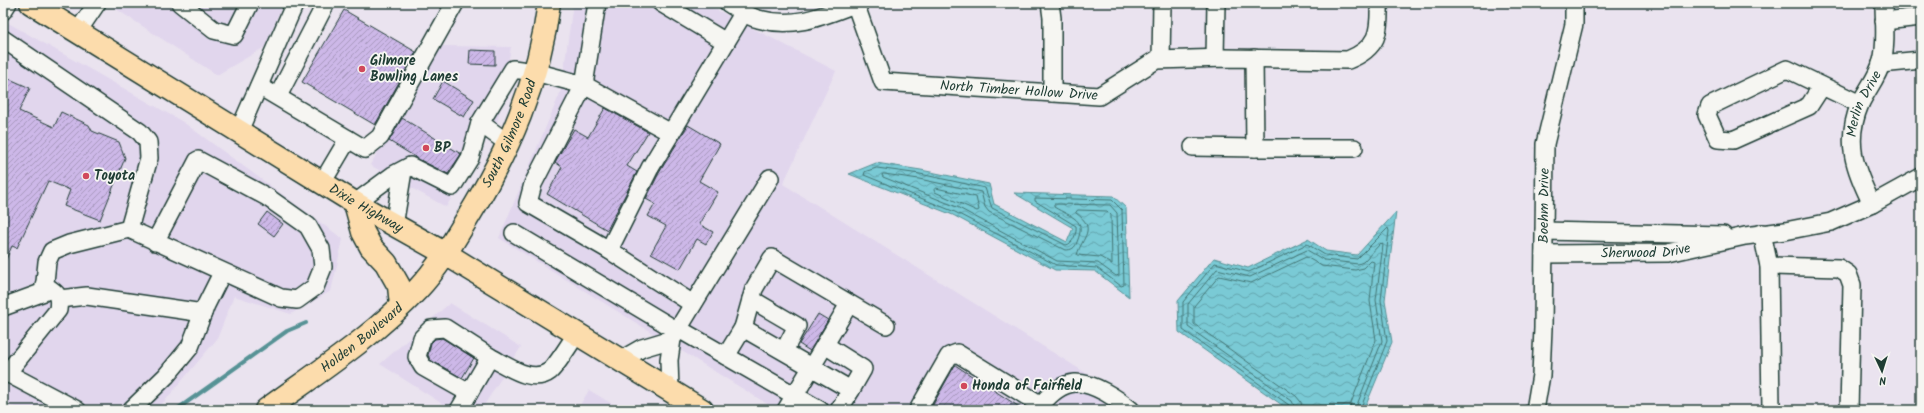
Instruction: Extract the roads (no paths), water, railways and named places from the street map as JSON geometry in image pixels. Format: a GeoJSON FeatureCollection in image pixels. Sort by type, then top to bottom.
{"type":"FeatureCollection","features":[{"type":"Feature","properties":{"kind":"main road","name":"Dixie Highway"},"geometry":{"type":"LineString","coordinates":[[31,3],[322,183],[394,226],[446,254],[702,410]]}},
{"type":"Feature","properties":{"kind":"main road","name":"South Gilmore Road"},"geometry":{"type":"LineString","coordinates":[[446,254],[486,188],[509,144],[527,98],[549,3]]}},
{"type":"Feature","properties":{"kind":"main road"},"geometry":{"type":"LineString","coordinates":[[355,203],[363,232],[371,246],[386,263],[399,286],[401,305]]}},
{"type":"Feature","properties":{"kind":"main road","name":"Holden Boulevard"},"geometry":{"type":"LineString","coordinates":[[266,410],[355,345],[401,305],[427,279],[446,254]]}},
{"type":"Feature","properties":{"kind":"street"},"geometry":{"type":"LineString","coordinates":[[3,11],[8,3]]}},
{"type":"Feature","properties":{"kind":"street"},"geometry":{"type":"LineString","coordinates":[[78,31],[97,3]]}},
{"type":"Feature","properties":{"kind":"street"},"geometry":{"type":"LineString","coordinates":[[180,3],[214,30],[234,35],[250,3]]}},
{"type":"Feature","properties":{"kind":"street"},"geometry":{"type":"LineString","coordinates":[[239,131],[295,3]]}},
{"type":"Feature","properties":{"kind":"street"},"geometry":{"type":"LineString","coordinates":[[278,96],[326,3]]}},
{"type":"Feature","properties":{"kind":"street"},"geometry":{"type":"LineString","coordinates":[[259,86],[365,149],[380,137],[455,3]]}},
{"type":"Feature","properties":{"kind":"street"},"geometry":{"type":"LineString","coordinates":[[597,3],[584,85],[533,184],[528,203],[609,250],[693,304]]}},
{"type":"Feature","properties":{"kind":"street"},"geometry":{"type":"LineString","coordinates":[[661,3],[726,42]]}},
{"type":"Feature","properties":{"kind":"street"},"geometry":{"type":"LineString","coordinates":[[728,3],[757,19],[788,23],[813,20],[856,3]]}},
{"type":"Feature","properties":{"kind":"street","name":"North Timber Hollow Drive"},"geometry":{"type":"LineString","coordinates":[[856,3],[883,82],[1099,96],[1156,60],[1215,58],[1348,60],[1361,55],[1373,41],[1380,26],[1379,3]]}},
{"type":"Feature","properties":{"kind":"street"},"geometry":{"type":"LineString","coordinates":[[1050,3],[1052,18],[1052,93]]}},
{"type":"Feature","properties":{"kind":"street"},"geometry":{"type":"LineString","coordinates":[[1161,60],[1162,3]]}},
{"type":"Feature","properties":{"kind":"street"},"geometry":{"type":"LineString","coordinates":[[1215,58],[1216,3]]}},
{"type":"Feature","properties":{"kind":"street","name":"Boehm Drive"},"geometry":{"type":"LineString","coordinates":[[1535,410],[1541,375],[1545,144],[1574,24],[1574,3]]}},
{"type":"Feature","properties":{"kind":"street","name":"Merlin Drive"},"geometry":{"type":"LineString","coordinates":[[1872,204],[1853,159],[1852,140],[1860,104],[1877,76],[1881,64],[1884,48],[1884,3]]}},
{"type":"Feature","properties":{"kind":"street"},"geometry":{"type":"LineString","coordinates":[[609,250],[650,168],[744,12]]}},
{"type":"Feature","properties":{"kind":"street"},"geometry":{"type":"LineString","coordinates":[[1884,21],[1921,17]]}},
{"type":"Feature","properties":{"kind":"street"},"geometry":{"type":"LineString","coordinates":[[3,39],[140,132],[148,142],[149,158],[129,229]]}},
{"type":"Feature","properties":{"kind":"street"},"geometry":{"type":"LineString","coordinates":[[1254,58],[1255,148]]}},
{"type":"Feature","properties":{"kind":"street"},"geometry":{"type":"LineString","coordinates":[[1881,64],[1921,60]]}},
{"type":"Feature","properties":{"kind":"street"},"geometry":{"type":"LineString","coordinates":[[1822,86],[1809,106],[1733,140],[1718,139],[1708,115],[1710,106],[1787,69],[1860,104]]}},
{"type":"Feature","properties":{"kind":"street"},"geometry":{"type":"LineString","coordinates":[[355,203],[393,175],[410,166],[452,187],[470,158],[480,123],[512,70],[534,72],[584,85],[671,133]]}},
{"type":"Feature","properties":{"kind":"street"},"geometry":{"type":"LineString","coordinates":[[480,123],[509,144]]}},
{"type":"Feature","properties":{"kind":"street"},"geometry":{"type":"LineString","coordinates":[[322,183],[348,139]]}},
{"type":"Feature","properties":{"kind":"street"},"geometry":{"type":"LineString","coordinates":[[1193,147],[1354,148]]}},
{"type":"Feature","properties":{"kind":"street"},"geometry":{"type":"LineString","coordinates":[[3,307],[44,292],[47,262],[52,251],[69,244],[129,229],[155,242],[222,273],[281,298],[297,300],[315,287],[323,267],[321,249],[308,226],[267,197],[198,160],[155,242]]}},
{"type":"Feature","properties":{"kind":"street"},"geometry":{"type":"LineString","coordinates":[[394,226],[403,171]]}},
{"type":"Feature","properties":{"kind":"street","name":"Sherwood Drive"},"geometry":{"type":"LineString","coordinates":[[1544,254],[1668,253],[1745,236],[1831,222],[1872,204],[1921,177]]}},
{"type":"Feature","properties":{"kind":"street"},"geometry":{"type":"LineString","coordinates":[[670,390],[669,360],[675,332],[770,178]]}},
{"type":"Feature","properties":{"kind":"street","name":"Sherwood Drive"},"geometry":{"type":"LineString","coordinates":[[1544,231],[1668,232],[1745,236]]}},
{"type":"Feature","properties":{"kind":"street"},"geometry":{"type":"LineString","coordinates":[[514,233],[675,332],[726,356],[820,410]]}},
{"type":"Feature","properties":{"kind":"street"},"geometry":{"type":"LineString","coordinates":[[1762,234],[1769,266],[1771,410]]}},
{"type":"Feature","properties":{"kind":"street"},"geometry":{"type":"LineString","coordinates":[[726,356],[743,328],[754,289],[772,258],[886,325]]}},
{"type":"Feature","properties":{"kind":"street"},"geometry":{"type":"LineString","coordinates":[[1769,266],[1839,268],[1848,274],[1852,285],[1849,410]]}},
{"type":"Feature","properties":{"kind":"street"},"geometry":{"type":"LineString","coordinates":[[131,410],[166,376],[190,347],[203,313],[222,273]]}},
{"type":"Feature","properties":{"kind":"street"},"geometry":{"type":"LineString","coordinates":[[44,286],[56,292],[59,299],[58,310],[7,373],[77,410]]}},
{"type":"Feature","properties":{"kind":"street"},"geometry":{"type":"LineString","coordinates":[[59,299],[86,296],[203,313]]}},
{"type":"Feature","properties":{"kind":"street"},"geometry":{"type":"LineString","coordinates":[[751,299],[797,326],[784,351]]}},
{"type":"Feature","properties":{"kind":"street"},"geometry":{"type":"LineString","coordinates":[[786,410],[849,304]]}},
{"type":"Feature","properties":{"kind":"street"},"geometry":{"type":"LineString","coordinates":[[468,393],[423,366],[417,357],[422,338],[431,329],[445,328],[490,357],[524,374],[537,376],[550,371],[577,333]]}},
{"type":"Feature","properties":{"kind":"street"},"geometry":{"type":"LineString","coordinates":[[743,328],[812,366],[851,390]]}},
{"type":"Feature","properties":{"kind":"street"},"geometry":{"type":"LineString","coordinates":[[621,360],[675,332]]}},
{"type":"Feature","properties":{"kind":"street"},"geometry":{"type":"LineString","coordinates":[[825,345],[863,369],[839,410]]}},
{"type":"Feature","properties":{"kind":"street"},"geometry":{"type":"LineString","coordinates":[[918,410],[949,356],[957,353],[1040,408],[1048,397],[1060,389],[1075,384],[1098,388],[1131,410]]}},
{"type":"Feature","properties":{"kind":"street"},"geometry":{"type":"LineString","coordinates":[[459,410],[490,357]]}},
{"type":"Feature","properties":{"kind":"water"},"geometry":{"type":"Polygon","coordinates":[[[876,163],[921,170],[989,184],[994,204],[1067,242],[1073,228],[1014,193],[1113,196],[1126,208],[1129,297],[1095,271],[1055,270],[953,215],[849,174],[876,163]]]}},
{"type":"Feature","properties":{"kind":"water"},"geometry":{"type":"Polygon","coordinates":[[[1396,212],[1385,300],[1392,342],[1364,410],[1289,410],[1179,332],[1178,301],[1214,258],[1248,268],[1308,239],[1326,251],[1357,255],[1396,212]]]}},
{"type":"Feature","properties":{"kind":"waterway"},"geometry":{"type":"LineString","coordinates":[[176,410],[287,331],[306,323]]}},
{"type":"Feature","properties":{"kind":"place","name":"Gilmore Bowling Lanes"},"geometry":{"type":"Point","coordinates":[362,69]}},
{"type":"Feature","properties":{"kind":"place","name":"BP"},"geometry":{"type":"Point","coordinates":[426,148]}},
{"type":"Feature","properties":{"kind":"place","name":"Toyota"},"geometry":{"type":"Point","coordinates":[86,176]}},
{"type":"Feature","properties":{"kind":"place","name":"Honda of Fairfield"},"geometry":{"type":"Point","coordinates":[964,386]}}]}
